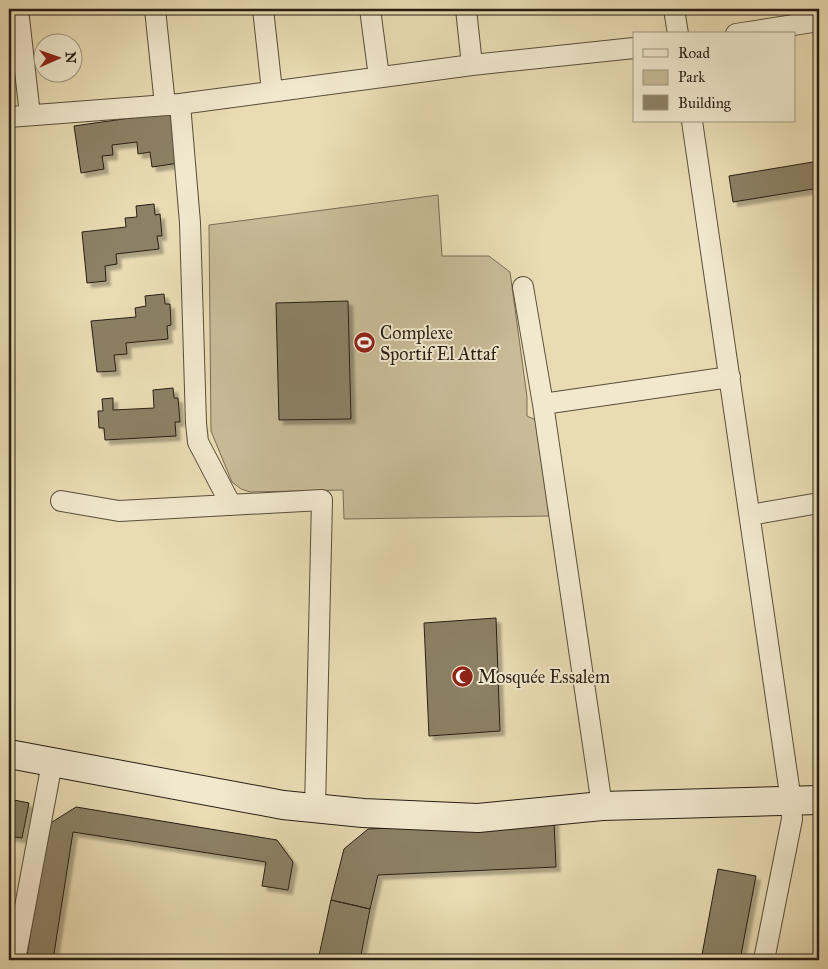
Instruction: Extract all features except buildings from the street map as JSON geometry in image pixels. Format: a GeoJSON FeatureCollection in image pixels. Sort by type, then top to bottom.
{"type":"FeatureCollection","features":[{"type":"Feature","properties":{"kind":"main road"},"geometry":{"type":"LineString","coordinates":[[9,754],[282,806],[363,813],[478,818],[602,806],[819,800]]}},
{"type":"Feature","properties":{"kind":"street"},"geometry":{"type":"LineString","coordinates":[[18,9],[30,115]]}},
{"type":"Feature","properties":{"kind":"street"},"geometry":{"type":"LineString","coordinates":[[155,9],[190,223],[196,423],[202,450],[231,505]]}},
{"type":"Feature","properties":{"kind":"street"},"geometry":{"type":"LineString","coordinates":[[263,9],[272,92]]}},
{"type":"Feature","properties":{"kind":"street"},"geometry":{"type":"LineString","coordinates":[[370,9],[379,77]]}},
{"type":"Feature","properties":{"kind":"street"},"geometry":{"type":"LineString","coordinates":[[466,9],[472,65]]}},
{"type":"Feature","properties":{"kind":"street"},"geometry":{"type":"LineString","coordinates":[[674,9],[678,32]]}},
{"type":"Feature","properties":{"kind":"street"},"geometry":{"type":"LineString","coordinates":[[748,32],[819,20]]}},
{"type":"Feature","properties":{"kind":"street"},"geometry":{"type":"LineString","coordinates":[[9,117],[172,104],[472,65],[633,48]]}},
{"type":"Feature","properties":{"kind":"street"},"geometry":{"type":"LineString","coordinates":[[692,122],[791,801],[792,820],[764,960]]}},
{"type":"Feature","properties":{"kind":"street"},"geometry":{"type":"LineString","coordinates":[[522,287],[543,404],[602,806]]}},
{"type":"Feature","properties":{"kind":"street"},"geometry":{"type":"LineString","coordinates":[[543,404],[730,377]]}},
{"type":"Feature","properties":{"kind":"street"},"geometry":{"type":"LineString","coordinates":[[61,501],[118,512],[322,500],[315,809]]}},
{"type":"Feature","properties":{"kind":"street"},"geometry":{"type":"LineString","coordinates":[[750,516],[819,502]]}},
{"type":"Feature","properties":{"kind":"street"},"geometry":{"type":"LineString","coordinates":[[14,960],[52,763]]}},
{"type":"Feature","properties":{"kind":"green space","name":"Complexe Sportif El Attaf"},"geometry":{"type":"Polygon","coordinates":[[[438,195],[442,256],[489,256],[510,272],[527,397],[527,416],[536,420],[551,516],[344,519],[343,490],[250,492],[241,489],[232,482],[211,431],[209,225],[438,195]]]}},
{"type":"Feature","properties":{"kind":"place","name":"Complexe Sportif El Attaf"},"geometry":{"type":"Point","coordinates":[364,343]}},
{"type":"Feature","properties":{"kind":"place","name":"Mosquée Essalem"},"geometry":{"type":"Point","coordinates":[462,677]}}]}
